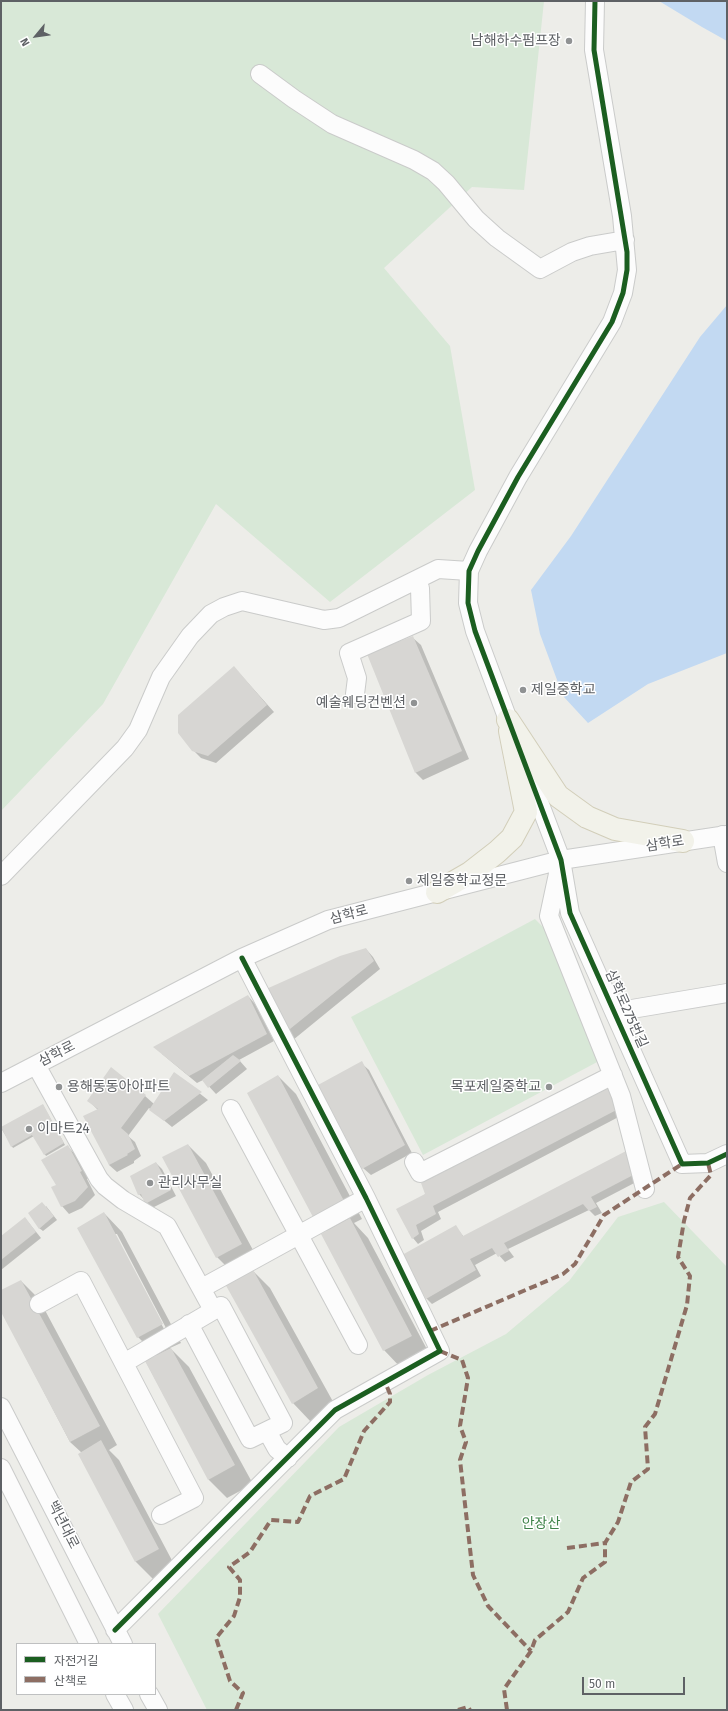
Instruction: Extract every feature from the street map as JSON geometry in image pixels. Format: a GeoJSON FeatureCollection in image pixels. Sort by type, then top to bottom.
{"type":"FeatureCollection","features":[{"type":"Feature","properties":{"kind":"main road"},"geometry":{"type":"LineString","coordinates":[[508,720],[558,796],[587,817],[614,829],[683,841]]}},
{"type":"Feature","properties":{"kind":"main road"},"geometry":{"type":"LineString","coordinates":[[438,892],[470,873],[497,852],[512,838],[526,812],[508,720]]}},
{"type":"Feature","properties":{"kind":"street","name":"삼학로275번길"},"geometry":{"type":"LineString","coordinates":[[595,1],[594,50],[625,240],[626,280],[623,293],[612,322],[518,478],[478,551],[470,571],[468,603],[475,631],[561,860],[570,913],[682,1164],[708,1163],[727,1154]]}},
{"type":"Feature","properties":{"kind":"street"},"geometry":{"type":"LineString","coordinates":[[260,74],[294,99],[338,127],[401,154],[432,170],[446,183],[476,220],[497,238],[540,269],[572,252],[590,246],[625,240]]}},
{"type":"Feature","properties":{"kind":"street"},"geometry":{"type":"LineString","coordinates":[[1,876],[125,748],[138,730],[161,677],[198,626],[212,614],[224,607],[242,601],[324,620],[338,618],[438,569],[470,571]]}},
{"type":"Feature","properties":{"kind":"street"},"geometry":{"type":"LineString","coordinates":[[355,694],[357,678],[349,653],[421,620],[420,588],[414,581]]}},
{"type":"Feature","properties":{"kind":"street"},"geometry":{"type":"LineString","coordinates":[[725,835],[727,863]]}},
{"type":"Feature","properties":{"kind":"street","name":"삼학로"},"geometry":{"type":"LineString","coordinates":[[1,1084],[242,958],[328,920],[561,860],[725,835]]}},
{"type":"Feature","properties":{"kind":"street"},"geometry":{"type":"LineString","coordinates":[[561,860],[548,916],[621,1096],[645,1189]]}},
{"type":"Feature","properties":{"kind":"street"},"geometry":{"type":"LineString","coordinates":[[119,1637],[335,1410],[440,1351],[366,1198],[242,958]]}},
{"type":"Feature","properties":{"kind":"street"},"geometry":{"type":"LineString","coordinates":[[614,1012],[727,993]]}},
{"type":"Feature","properties":{"kind":"street"},"geometry":{"type":"LineString","coordinates":[[36,1065],[104,1186],[123,1200],[166,1226],[213,1310]]}},
{"type":"Feature","properties":{"kind":"street"},"geometry":{"type":"LineString","coordinates":[[414,1162],[420,1173],[613,1075]]}},
{"type":"Feature","properties":{"kind":"street"},"geometry":{"type":"LineString","coordinates":[[231,1109],[358,1345]]}},
{"type":"Feature","properties":{"kind":"street"},"geometry":{"type":"LineString","coordinates":[[202,1288],[366,1198]]}},
{"type":"Feature","properties":{"kind":"street"},"geometry":{"type":"LineString","coordinates":[[39,1304],[81,1281],[194,1498],[161,1515]]}},
{"type":"Feature","properties":{"kind":"street"},"geometry":{"type":"LineString","coordinates":[[124,1363],[213,1310],[221,1306],[283,1423],[250,1439],[190,1324]]}},
{"type":"Feature","properties":{"kind":"street","name":"백년대로"},"geometry":{"type":"LineString","coordinates":[[1,1407],[119,1637]]}},
{"type":"Feature","properties":{"kind":"street"},"geometry":{"type":"LineString","coordinates":[[267,1431],[277,1449],[288,1458]]}},
{"type":"Feature","properties":{"kind":"street","name":"백년대로"},"geometry":{"type":"LineString","coordinates":[[1,1468],[88,1643]]}},
{"type":"Feature","properties":{"kind":"street"},"geometry":{"type":"LineString","coordinates":[[116,1695],[124,1710]]}},
{"type":"Feature","properties":{"kind":"street"},"geometry":{"type":"LineString","coordinates":[[150,1695],[158,1710]]}},
{"type":"Feature","properties":{"kind":"green space"},"geometry":{"type":"Polygon","coordinates":[[[1,1],[544,1],[524,190],[472,187],[384,268],[450,346],[475,490],[330,602],[216,504],[103,704],[1,811],[1,1]]]}},
{"type":"Feature","properties":{"kind":"green space"},"geometry":{"type":"Polygon","coordinates":[[[535,919],[545,929],[599,1061],[423,1155],[351,1017],[535,919]]]}},
{"type":"Feature","properties":{"kind":"green space","name":"안장산"},"geometry":{"type":"Polygon","coordinates":[[[664,1202],[727,1267],[727,1710],[207,1710],[158,1614],[339,1427],[428,1375],[506,1334],[569,1281],[618,1217],[664,1202]]]}},
{"type":"Feature","properties":{"kind":"water"},"geometry":{"type":"Polygon","coordinates":[[[659,1],[727,1],[727,41],[702,27],[659,1]]]}},
{"type":"Feature","properties":{"kind":"water"},"geometry":{"type":"Polygon","coordinates":[[[727,305],[727,653],[648,684],[588,723],[563,696],[540,634],[531,590],[571,536],[700,337],[727,305]]]}},
{"type":"Feature","properties":{"kind":"building","name":"예술웨딩컨벤션"},"geometry":{"type":"Polygon","coordinates":[[[413,636],[462,751],[415,773],[367,654],[413,636]]]}},
{"type":"Feature","properties":{"kind":"building"},"geometry":{"type":"Polygon","coordinates":[[[234,666],[267,705],[208,756],[192,751],[178,733],[178,715],[234,666]]]}},
{"type":"Feature","properties":{"kind":"building"},"geometry":{"type":"Polygon","coordinates":[[[366,948],[374,961],[285,1033],[264,990],[340,956],[366,948]]]}},
{"type":"Feature","properties":{"kind":"building"},"geometry":{"type":"Polygon","coordinates":[[[248,995],[267,1034],[189,1076],[153,1047],[248,995]]]}},
{"type":"Feature","properties":{"kind":"building"},"geometry":{"type":"Polygon","coordinates":[[[233,1055],[241,1061],[208,1088],[202,1080],[233,1055]]]}},
{"type":"Feature","properties":{"kind":"building"},"geometry":{"type":"Polygon","coordinates":[[[362,1061],[405,1145],[362,1169],[318,1085],[362,1061]]]}},
{"type":"Feature","properties":{"kind":"building"},"geometry":{"type":"Polygon","coordinates":[[[111,1067],[146,1095],[121,1128],[128,1134],[135,1149],[127,1154],[128,1155],[109,1165],[83,1116],[98,1109],[87,1101],[111,1067]]]}},
{"type":"Feature","properties":{"kind":"building"},"geometry":{"type":"Polygon","coordinates":[[[174,1072],[202,1092],[164,1121],[149,1110],[174,1072]]]}},
{"type":"Feature","properties":{"kind":"building"},"geometry":{"type":"Polygon","coordinates":[[[278,1075],[344,1201],[313,1217],[247,1093],[278,1075]]]}},
{"type":"Feature","properties":{"kind":"building"},"geometry":{"type":"Polygon","coordinates":[[[610,1087],[624,1106],[433,1206],[436,1214],[416,1225],[419,1234],[412,1239],[396,1209],[425,1194],[421,1183],[610,1087]]]}},
{"type":"Feature","properties":{"kind":"building","name":"이마트24"},"geometry":{"type":"Polygon","coordinates":[[[43,1104],[64,1143],[44,1155],[32,1135],[11,1147],[1,1127],[43,1104]]]}},
{"type":"Feature","properties":{"kind":"building"},"geometry":{"type":"Polygon","coordinates":[[[188,1144],[242,1244],[216,1258],[162,1157],[188,1144]]]}},
{"type":"Feature","properties":{"kind":"building"},"geometry":{"type":"Polygon","coordinates":[[[68,1145],[82,1171],[80,1172],[88,1187],[75,1201],[61,1207],[51,1187],[56,1185],[41,1160],[68,1145]]]}},
{"type":"Feature","properties":{"kind":"building"},"geometry":{"type":"Polygon","coordinates":[[[626,1151],[637,1173],[591,1197],[597,1207],[589,1211],[583,1204],[504,1243],[509,1251],[498,1257],[492,1248],[470,1259],[476,1270],[426,1299],[402,1255],[456,1225],[463,1236],[626,1151]]]}},
{"type":"Feature","properties":{"kind":"building","name":"관리사무실"},"geometry":{"type":"Polygon","coordinates":[[[156,1162],[171,1190],[145,1204],[141,1194],[138,1195],[130,1176],[156,1162]]]}},
{"type":"Feature","properties":{"kind":"building"},"geometry":{"type":"Polygon","coordinates":[[[42,1202],[54,1216],[39,1229],[28,1213],[42,1202]]]}},
{"type":"Feature","properties":{"kind":"building"},"geometry":{"type":"Polygon","coordinates":[[[104,1212],[163,1324],[137,1338],[77,1228],[104,1212]]]}},
{"type":"Feature","properties":{"kind":"building"},"geometry":{"type":"Polygon","coordinates":[[[25,1217],[36,1232],[1,1260],[1,1236],[25,1217]]]}},
{"type":"Feature","properties":{"kind":"building"},"geometry":{"type":"Polygon","coordinates":[[[350,1218],[412,1336],[383,1351],[321,1234],[350,1218]]]}},
{"type":"Feature","properties":{"kind":"building"},"geometry":{"type":"Polygon","coordinates":[[[252,1268],[318,1388],[292,1404],[224,1282],[252,1268]]]}},
{"type":"Feature","properties":{"kind":"building"},"geometry":{"type":"Polygon","coordinates":[[[21,1280],[100,1426],[70,1442],[1,1312],[1,1290],[21,1280]]]}},
{"type":"Feature","properties":{"kind":"building"},"geometry":{"type":"Polygon","coordinates":[[[171,1348],[235,1465],[208,1480],[145,1361],[171,1348]]]}},
{"type":"Feature","properties":{"kind":"building"},"geometry":{"type":"Polygon","coordinates":[[[101,1440],[159,1549],[135,1562],[78,1454],[101,1440]]]}},
{"type":"Feature","properties":{"kind":"marked path"},"geometry":{"type":"LineString","coordinates":[[507,1710],[504,1689],[531,1651],[535,1640],[568,1612],[583,1578],[605,1562],[605,1543],[618,1522],[631,1482],[648,1469],[645,1427],[655,1414],[687,1305],[690,1276],[678,1257],[684,1221],[690,1198],[711,1175],[708,1163]]}},
{"type":"Feature","properties":{"kind":"marked path"},"geometry":{"type":"LineString","coordinates":[[430,1331],[563,1274],[575,1264],[604,1215],[682,1164]]}},
{"type":"Feature","properties":{"kind":"marked path"},"geometry":{"type":"LineString","coordinates":[[440,1351],[462,1360],[468,1378],[460,1426],[466,1442],[460,1460],[473,1575],[488,1606],[531,1651]]}},
{"type":"Feature","properties":{"kind":"marked path"},"geometry":{"type":"LineString","coordinates":[[236,1710],[243,1693],[230,1681],[216,1638],[234,1616],[240,1597],[240,1580],[229,1567],[250,1552],[271,1520],[298,1522],[310,1496],[344,1479],[364,1431],[390,1402],[390,1394],[385,1382]]}},
{"type":"Feature","properties":{"kind":"marked path"},"geometry":{"type":"LineString","coordinates":[[567,1548],[605,1543]]}},
{"type":"Feature","properties":{"kind":"marked path"},"geometry":{"type":"LineString","coordinates":[[458,1710],[468,1707],[470,1710]]}},
{"type":"Feature","properties":{"kind":"cycle path"},"geometry":{"type":"LineString","coordinates":[[595,1],[594,50],[627,252],[627,270],[623,293],[612,322],[518,477],[478,551],[469,571],[468,603],[475,631],[561,860],[570,913],[682,1164],[708,1163],[727,1154]]}},
{"type":"Feature","properties":{"kind":"cycle path"},"geometry":{"type":"LineString","coordinates":[[115,1630],[335,1410],[440,1351],[366,1198],[242,958]]}},
{"type":"Feature","properties":{"kind":"place","name":"남해하수펌프장"},"geometry":{"type":"Point","coordinates":[569,41]}},
{"type":"Feature","properties":{"kind":"place","name":"제일중학교"},"geometry":{"type":"Point","coordinates":[523,690]}},
{"type":"Feature","properties":{"kind":"place","name":"예술웨딩컨벤션"},"geometry":{"type":"Point","coordinates":[414,703]}},
{"type":"Feature","properties":{"kind":"place","name":"제일중학교정문"},"geometry":{"type":"Point","coordinates":[409,881]}},
{"type":"Feature","properties":{"kind":"place","name":"용해동동아아파트"},"geometry":{"type":"Point","coordinates":[59,1087]}},
{"type":"Feature","properties":{"kind":"place","name":"목포제일중학교"},"geometry":{"type":"Point","coordinates":[549,1087]}},
{"type":"Feature","properties":{"kind":"place","name":"이마트24"},"geometry":{"type":"Point","coordinates":[29,1129]}},
{"type":"Feature","properties":{"kind":"place","name":"관리사무실"},"geometry":{"type":"Point","coordinates":[150,1183]}}]}
